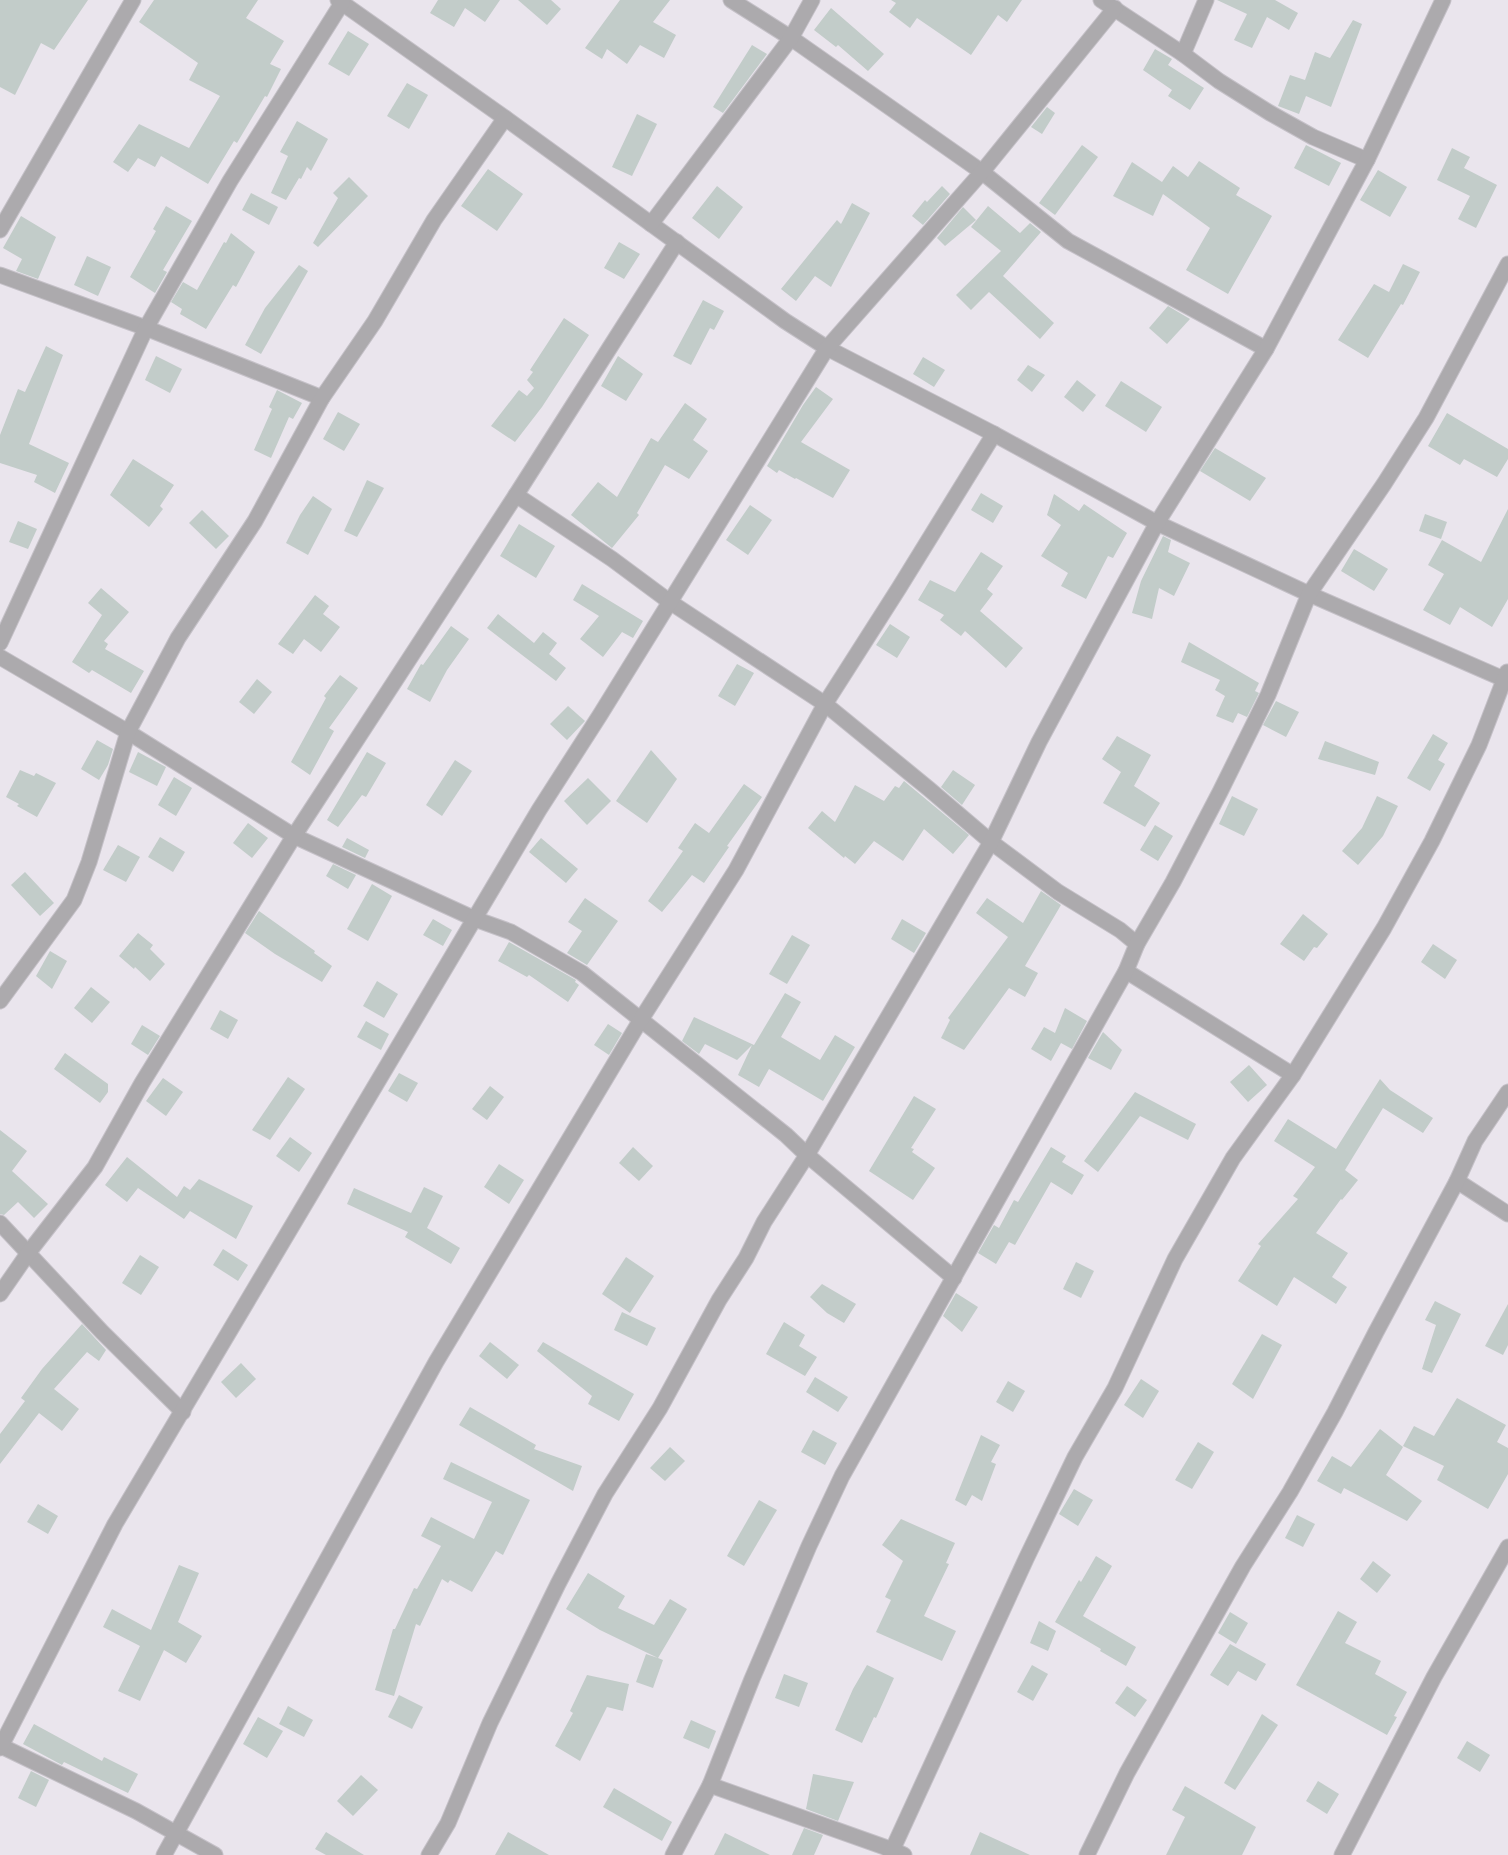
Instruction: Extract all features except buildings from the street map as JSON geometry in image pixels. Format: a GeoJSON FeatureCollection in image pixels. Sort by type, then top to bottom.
{"type":"FeatureCollection","features":[{"type":"Feature","properties":{"kind":"street"},"geometry":{"type":"LineString","coordinates":[[0,230],[132,0]]}},
{"type":"Feature","properties":{"kind":"street"},"geometry":{"type":"LineString","coordinates":[[731,0],[791,38],[982,172],[1068,241],[1266,349]]}},
{"type":"Feature","properties":{"kind":"street"},"geometry":{"type":"LineString","coordinates":[[651,224],[791,38],[812,0]]}},
{"type":"Feature","properties":{"kind":"street"},"geometry":{"type":"LineString","coordinates":[[1101,0],[1183,54],[1219,81],[1286,123],[1313,138],[1368,160]]}},
{"type":"Feature","properties":{"kind":"street"},"geometry":{"type":"LineString","coordinates":[[1183,54],[1206,0]]}},
{"type":"Feature","properties":{"kind":"street"},"geometry":{"type":"LineString","coordinates":[[429,1855],[448,1823],[490,1723],[558,1584],[605,1494],[660,1408],[719,1300],[746,1258],[764,1222],[807,1155],[991,842],[1039,742],[1157,523],[1266,349],[1368,160],[1443,0]]}},
{"type":"Feature","properties":{"kind":"street"},"geometry":{"type":"LineString","coordinates":[[0,643],[146,328],[230,181],[340,2],[505,118],[785,321],[827,348],[994,434],[1157,523],[1308,594],[1507,677],[1480,744],[1432,841],[1384,928],[1293,1075],[1233,1158],[1175,1259],[1115,1388],[1075,1457],[1026,1559],[895,1853],[710,1785]]}},
{"type":"Feature","properties":{"kind":"street"},"geometry":{"type":"LineString","coordinates":[[215,1855],[136,1811],[1,1747],[115,1524],[539,810],[827,348],[982,172],[1115,8]]}},
{"type":"Feature","properties":{"kind":"street"},"geometry":{"type":"LineString","coordinates":[[0,1002],[74,900],[92,853],[128,732],[178,638],[255,521],[322,398],[375,322],[434,220],[505,118]]}},
{"type":"Feature","properties":{"kind":"street"},"geometry":{"type":"LineString","coordinates":[[0,1294],[29,1252],[95,1167],[142,1083],[294,836],[516,495],[677,242]]}},
{"type":"Feature","properties":{"kind":"street"},"geometry":{"type":"LineString","coordinates":[[672,1855],[710,1785],[752,1679],[834,1493],[1126,971],[1137,944],[1212,809],[1268,695],[1308,594],[1384,484],[1426,418],[1508,264]]}},
{"type":"Feature","properties":{"kind":"street"},"geometry":{"type":"LineString","coordinates":[[0,275],[146,328],[322,398]]}},
{"type":"Feature","properties":{"kind":"street"},"geometry":{"type":"LineString","coordinates":[[164,1855],[436,1362],[640,1021],[736,870],[825,704],[994,434]]}},
{"type":"Feature","properties":{"kind":"street"},"geometry":{"type":"LineString","coordinates":[[516,495],[612,559],[670,602],[825,704],[922,782],[991,842],[1058,892],[1120,930],[1137,944]]}},
{"type":"Feature","properties":{"kind":"street"},"geometry":{"type":"LineString","coordinates":[[0,657],[128,732],[294,836],[475,919],[511,932],[582,973],[640,1021],[786,1135],[807,1155],[954,1278]]}},
{"type":"Feature","properties":{"kind":"street"},"geometry":{"type":"LineString","coordinates":[[1126,971],[1293,1075]]}},
{"type":"Feature","properties":{"kind":"street"},"geometry":{"type":"LineString","coordinates":[[1087,1855],[1127,1773],[1243,1566],[1290,1492],[1317,1444],[1457,1181],[1476,1141],[1508,1092]]}},
{"type":"Feature","properties":{"kind":"street"},"geometry":{"type":"LineString","coordinates":[[1457,1181],[1508,1214]]}},
{"type":"Feature","properties":{"kind":"street"},"geometry":{"type":"LineString","coordinates":[[0,1223],[102,1332],[183,1412]]}},
{"type":"Feature","properties":{"kind":"street"},"geometry":{"type":"LineString","coordinates":[[1342,1855],[1434,1677],[1508,1547]]}}]}
